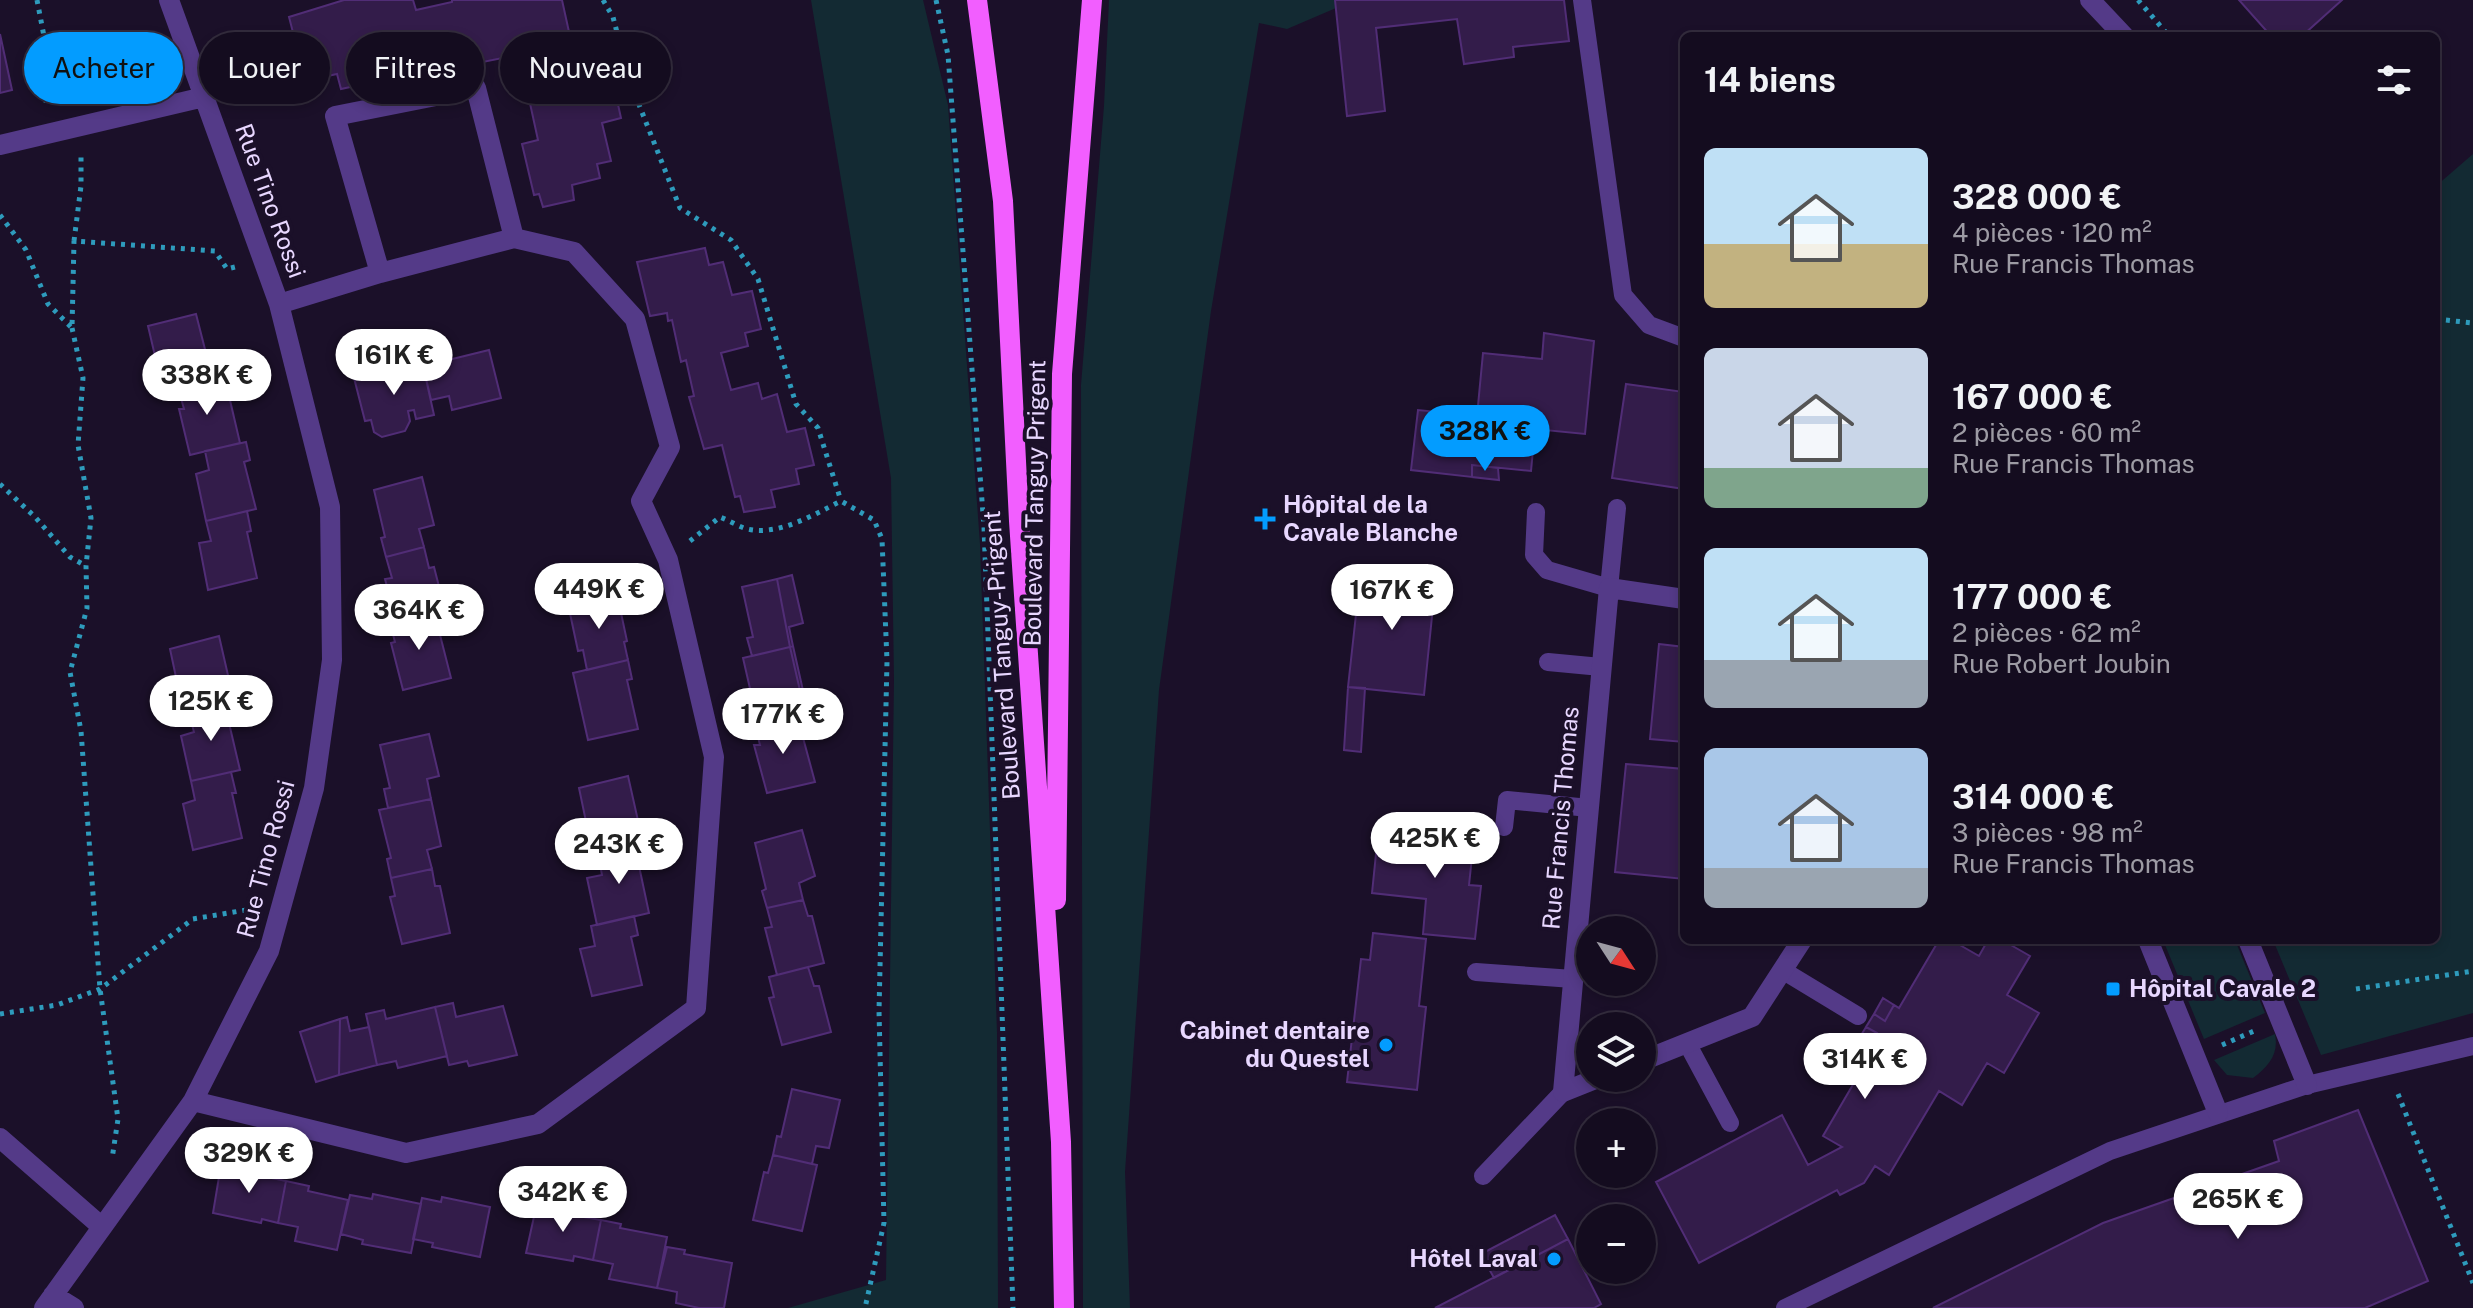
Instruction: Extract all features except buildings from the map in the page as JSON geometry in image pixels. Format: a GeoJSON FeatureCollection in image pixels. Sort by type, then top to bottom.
{"type":"FeatureCollection","features":[{"type":"Feature","properties":{"kind":"main road","name":"Boulevard Tanguy-Prigent"},"geometry":{"type":"LineString","coordinates":[[977,0],[1003,201],[1019,521],[1061,1142],[1064,1308]]}},
{"type":"Feature","properties":{"kind":"main road","name":"Boulevard Tanguy Prigent"},"geometry":{"type":"LineString","coordinates":[[1054,1056],[1062,374],[1092,0]]}},
{"type":"Feature","properties":{"kind":"street","name":"Rue Tino Rossi"},"geometry":{"type":"LineString","coordinates":[[169,0],[199,83]]}},
{"type":"Feature","properties":{"kind":"street"},"geometry":{"type":"LineString","coordinates":[[2094,1],[2121,32]]}},
{"type":"Feature","properties":{"kind":"street"},"geometry":{"type":"LineString","coordinates":[[380,273],[335,116],[476,88],[514,238]]}},
{"type":"Feature","properties":{"kind":"street"},"geometry":{"type":"LineString","coordinates":[[0,145],[199,98]]}},
{"type":"Feature","properties":{"kind":"street","name":"Rue Tino Rossi"},"geometry":{"type":"LineString","coordinates":[[49,1302],[193,1101],[269,951],[314,788],[332,660],[330,507],[279,304],[207,104]]}},
{"type":"Feature","properties":{"kind":"street"},"geometry":{"type":"LineString","coordinates":[[193,1101],[406,1153],[538,1124],[696,1008],[714,757],[668,560],[641,501],[670,447],[635,319],[574,252],[514,238],[380,273],[279,304]]}},
{"type":"Feature","properties":{"kind":"street"},"geometry":{"type":"LineString","coordinates":[[1609,588],[1680,598]]}},
{"type":"Feature","properties":{"kind":"street","name":"Rue Francis Thomas"},"geometry":{"type":"LineString","coordinates":[[1563,1092],[1609,588]]}},
{"type":"Feature","properties":{"kind":"street"},"geometry":{"type":"LineString","coordinates":[[1656,1055],[1752,1017],[1799,944]]}},
{"type":"Feature","properties":{"kind":"street"},"geometry":{"type":"LineString","coordinates":[[2150,944],[2218,1113]]}},
{"type":"Feature","properties":{"kind":"street"},"geometry":{"type":"LineString","coordinates":[[2250,944],[2307,1085]]}},
{"type":"Feature","properties":{"kind":"street"},"geometry":{"type":"LineString","coordinates":[[1563,1092],[1576,1087]]}},
{"type":"Feature","properties":{"kind":"street"},"geometry":{"type":"LineString","coordinates":[[0,1138],[102,1227]]}},
{"type":"Feature","properties":{"kind":"street"},"geometry":{"type":"LineString","coordinates":[[49,1302],[74,1308]]}},
{"type":"Feature","properties":{"kind":"lane"},"geometry":{"type":"LineString","coordinates":[[1582,0],[1623,295],[1649,325],[1680,337]]}},
{"type":"Feature","properties":{"kind":"lane"},"geometry":{"type":"LineString","coordinates":[[1536,512],[1534,555],[1547,570],[1609,588],[1617,508]]}},
{"type":"Feature","properties":{"kind":"lane"},"geometry":{"type":"LineString","coordinates":[[1548,662],[1601,667]]}},
{"type":"Feature","properties":{"kind":"lane"},"geometry":{"type":"LineString","coordinates":[[1504,827],[1507,800],[1589,808]]}},
{"type":"Feature","properties":{"kind":"lane"},"geometry":{"type":"LineString","coordinates":[[1782,970],[1858,1016]]}},
{"type":"Feature","properties":{"kind":"lane"},"geometry":{"type":"LineString","coordinates":[[1476,972],[1573,979]]}},
{"type":"Feature","properties":{"kind":"lane"},"geometry":{"type":"LineString","coordinates":[[1687,1043],[1730,1123]]}},
{"type":"Feature","properties":{"kind":"lane"},"geometry":{"type":"LineString","coordinates":[[1785,1308],[2110,1151],[2307,1085],[2473,1046]]}},
{"type":"Feature","properties":{"kind":"lane"},"geometry":{"type":"LineString","coordinates":[[1483,1176],[1563,1092]]}},
{"type":"Feature","properties":{"kind":"path"},"geometry":{"type":"LineString","coordinates":[[36,136],[47,102],[48,79],[48,57],[37,0]]}},
{"type":"Feature","properties":{"kind":"path"},"geometry":{"type":"LineString","coordinates":[[603,0],[613,17],[630,82],[680,208],[731,240],[758,279],[796,404],[818,428],[841,501],[874,520],[882,539],[886,645],[879,1011],[884,1223],[865,1308]]}},
{"type":"Feature","properties":{"kind":"path"},"geometry":{"type":"LineString","coordinates":[[936,0],[948,55],[984,527],[1013,1308]]}},
{"type":"Feature","properties":{"kind":"path"},"geometry":{"type":"LineString","coordinates":[[2138,0],[2166,32]]}},
{"type":"Feature","properties":{"kind":"path"},"geometry":{"type":"LineString","coordinates":[[80,153],[81,186],[74,241],[72,328],[83,378],[78,445],[91,518],[86,566],[87,608],[70,672],[82,744],[100,989],[118,1119],[111,1166]]}},
{"type":"Feature","properties":{"kind":"path"},"geometry":{"type":"LineString","coordinates":[[0,215],[26,250],[48,304],[72,328]]}},
{"type":"Feature","properties":{"kind":"path"},"geometry":{"type":"LineString","coordinates":[[74,241],[215,251]]}},
{"type":"Feature","properties":{"kind":"path"},"geometry":{"type":"LineString","coordinates":[[2440,319],[2473,323]]}},
{"type":"Feature","properties":{"kind":"path"},"geometry":{"type":"LineString","coordinates":[[0,484],[35,517],[70,557],[86,566]]}},
{"type":"Feature","properties":{"kind":"path"},"geometry":{"type":"LineString","coordinates":[[668,560],[720,517],[746,529],[776,528],[809,517],[841,501]]}},
{"type":"Feature","properties":{"kind":"path"},"geometry":{"type":"LineString","coordinates":[[0,1014],[57,1005],[100,989],[193,919],[250,909],[280,917]]}},
{"type":"Feature","properties":{"kind":"path"},"geometry":{"type":"LineString","coordinates":[[2356,989],[2473,971]]}},
{"type":"Feature","properties":{"kind":"path"},"geometry":{"type":"LineString","coordinates":[[2211,1049],[2261,1028]]}},
{"type":"Feature","properties":{"kind":"path"},"geometry":{"type":"LineString","coordinates":[[2387,1067],[2473,1283]]}},
{"type":"Feature","properties":{"kind":"shaded area"},"geometry":{"type":"Polygon","coordinates":[[[811,0],[923,0],[948,105],[980,544],[997,1032],[998,1308],[788,1308],[886,1280],[894,680],[891,478],[811,0]]]}},
{"type":"Feature","properties":{"kind":"shaded area"},"geometry":{"type":"Polygon","coordinates":[[[1109,0],[1335,0],[1336,8],[1287,29],[1259,23],[1211,311],[1159,690],[1125,1172],[1130,1308],[1083,1308],[1081,385],[1104,106],[1109,0]]]}},
{"type":"Feature","properties":{"kind":"shaded area"},"geometry":{"type":"Polygon","coordinates":[[[2473,154],[2473,1013],[2321,1055],[2275,944],[2440,944],[2440,183],[2473,154]]]}},
{"type":"Feature","properties":{"kind":"shaded area"},"geometry":{"type":"Polygon","coordinates":[[[2165,944],[2237,944],[2265,1013],[2204,1039],[2165,944]]]}},
{"type":"Feature","properties":{"kind":"shaded area"},"geometry":{"type":"Polygon","coordinates":[[[2275,1034],[2276,1048],[2272,1059],[2253,1078],[2227,1075],[2214,1060],[2275,1034]]]}},
{"type":"Feature","properties":{"kind":"place","name":"Hôpital de la Cavale Blanche"},"geometry":{"type":"Point","coordinates":[1265,519]}},
{"type":"Feature","properties":{"kind":"place","name":"Hôpital Cavale 2"},"geometry":{"type":"Point","coordinates":[2113,989]}},
{"type":"Feature","properties":{"kind":"place","name":"Cabinet dentaire du Questel"},"geometry":{"type":"Point","coordinates":[1386,1045]}},
{"type":"Feature","properties":{"kind":"place","name":"Hôtel Laval"},"geometry":{"type":"Point","coordinates":[1554,1259]}}]}
